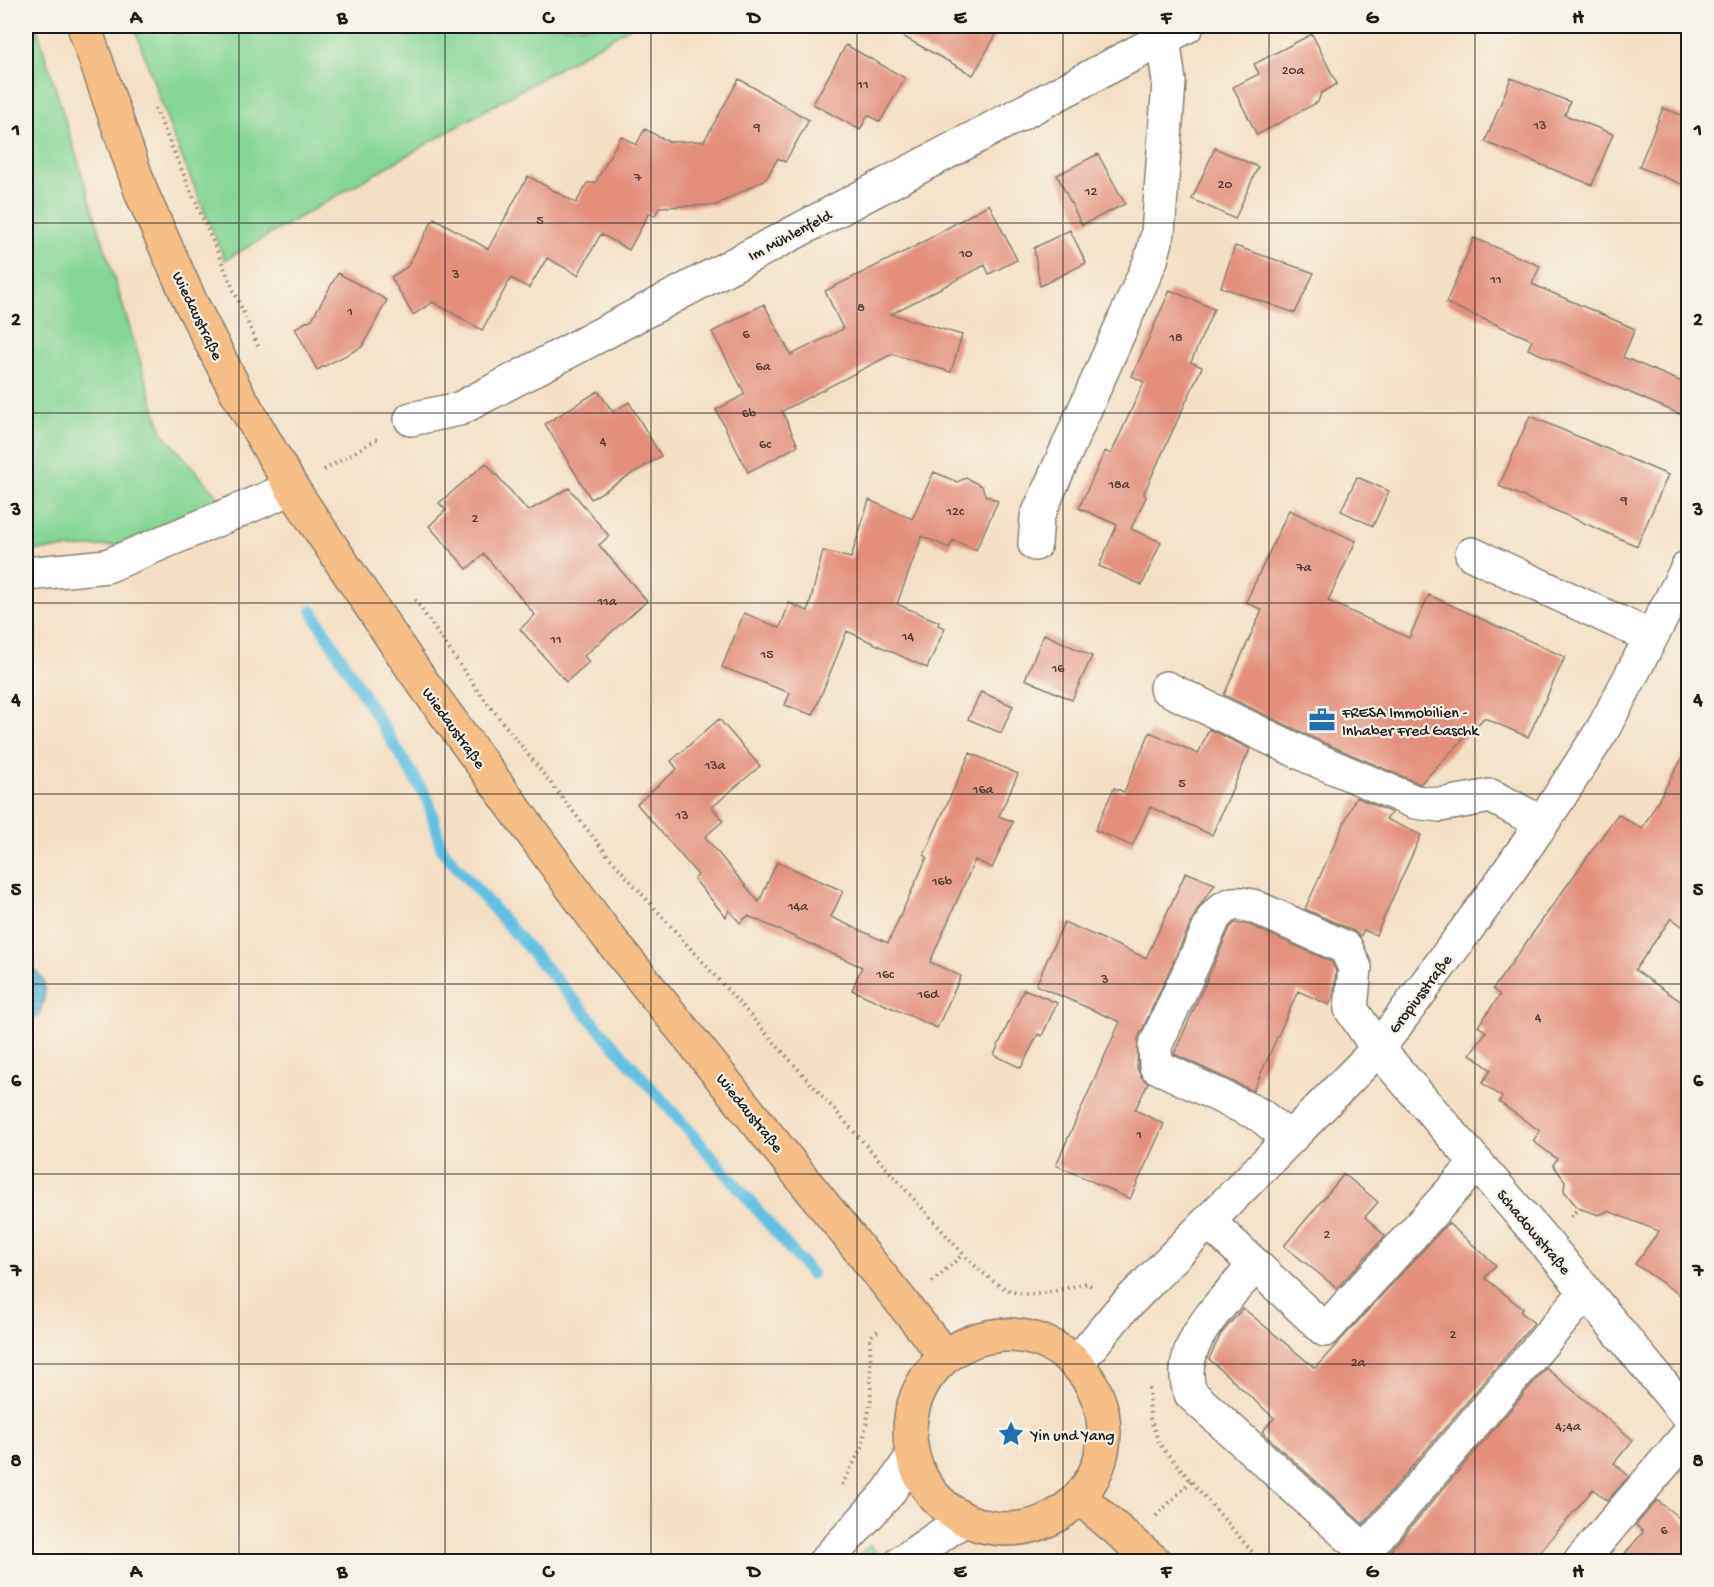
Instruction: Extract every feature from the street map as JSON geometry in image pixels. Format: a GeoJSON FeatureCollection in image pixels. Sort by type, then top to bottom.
{"type":"FeatureCollection","features":[{"type":"Feature","properties":{"kind":"main road","name":"Wiedaustraße"},"geometry":{"type":"LineString","coordinates":[[84,26],[100,77],[152,216],[191,303],[236,392],[292,488],[415,672],[606,933],[945,1356]]}},
{"type":"Feature","properties":{"kind":"main road"},"geometry":{"type":"LineString","coordinates":[[998,1335],[1017,1336],[1054,1346],[1077,1363],[1094,1387],[1104,1415],[1105,1444],[1097,1473],[1080,1498],[1055,1518],[1025,1529],[993,1530],[963,1520],[937,1500],[922,1480],[912,1457],[909,1435],[911,1412],[918,1391],[930,1372],[945,1356],[970,1342],[998,1335]]}},
{"type":"Feature","properties":{"kind":"main road"},"geometry":{"type":"LineString","coordinates":[[1080,1498],[1155,1562]]}},
{"type":"Feature","properties":{"kind":"street","name":"Im Mühlenfeld"},"geometry":{"type":"LineString","coordinates":[[411,419],[459,409],[1175,32]]}},
{"type":"Feature","properties":{"kind":"street","name":"Im Mühlenfeld"},"geometry":{"type":"LineString","coordinates":[[1035,544],[1037,517],[1151,260],[1158,233],[1175,32]]}},
{"type":"Feature","properties":{"kind":"street"},"geometry":{"type":"LineString","coordinates":[[26,574],[107,566],[292,488]]}},
{"type":"Feature","properties":{"kind":"street"},"geometry":{"type":"LineString","coordinates":[[1472,554],[1651,637]]}},
{"type":"Feature","properties":{"kind":"street","name":"Gropiusstraße"},"geometry":{"type":"LineString","coordinates":[[1077,1363],[1119,1312],[1378,1049],[1498,887],[1603,729],[1689,567]]}},
{"type":"Feature","properties":{"kind":"street"},"geometry":{"type":"LineString","coordinates":[[1166,688],[1312,758],[1415,802],[1440,805],[1491,796],[1542,823]]}},
{"type":"Feature","properties":{"kind":"street","name":"Schadowstraße"},"geometry":{"type":"LineString","coordinates":[[1289,1138],[1260,1115],[1156,1066],[1155,1046],[1221,908],[1240,902],[1346,948],[1355,968],[1351,1009],[1378,1049],[1477,1163],[1689,1416]]}},
{"type":"Feature","properties":{"kind":"street"},"geometry":{"type":"LineString","coordinates":[[1209,1222],[1325,1330],[1477,1163]]}},
{"type":"Feature","properties":{"kind":"street"},"geometry":{"type":"LineString","coordinates":[[1255,1265],[1194,1343],[1187,1367],[1191,1394],[1365,1551],[1586,1292]]}},
{"type":"Feature","properties":{"kind":"street"},"geometry":{"type":"LineString","coordinates":[[1580,1562],[1689,1435]]}},
{"type":"Feature","properties":{"kind":"street"},"geometry":{"type":"LineString","coordinates":[[825,1562],[888,1493],[912,1457]]}},
{"type":"Feature","properties":{"kind":"street"},"geometry":{"type":"LineString","coordinates":[[902,1562],[963,1520]]}},
{"type":"Feature","properties":{"kind":"path"},"geometry":{"type":"LineString","coordinates":[[153,105],[260,351]]}},
{"type":"Feature","properties":{"kind":"path"},"geometry":{"type":"LineString","coordinates":[[323,471],[411,419]]}},
{"type":"Feature","properties":{"kind":"path"},"geometry":{"type":"LineString","coordinates":[[318,461],[330,479]]}},
{"type":"Feature","properties":{"kind":"path"},"geometry":{"type":"LineString","coordinates":[[412,596],[478,691],[609,857],[963,1254],[988,1279],[1010,1292],[1038,1296],[1087,1284],[1119,1312]]}},
{"type":"Feature","properties":{"kind":"path"},"geometry":{"type":"LineString","coordinates":[[864,1520],[839,1490],[862,1447],[871,1399],[870,1337],[963,1254]]}},
{"type":"Feature","properties":{"kind":"path"},"geometry":{"type":"LineString","coordinates":[[1191,1480],[1261,1562]]}},
{"type":"Feature","properties":{"kind":"green space"},"geometry":{"type":"Polygon","coordinates":[[[26,26],[36,26],[162,432],[220,499],[137,544],[26,551],[26,26]]]}},
{"type":"Feature","properties":{"kind":"green space"},"geometry":{"type":"Polygon","coordinates":[[[134,26],[632,26],[225,260],[173,136],[134,26]]]}},
{"type":"Feature","properties":{"kind":"green space"},"geometry":{"type":"Polygon","coordinates":[[[870,1545],[882,1559],[879,1561],[851,1561],[870,1545]]]}},
{"type":"Feature","properties":{"kind":"water"},"geometry":{"type":"Polygon","coordinates":[[[26,966],[39,974],[43,980],[44,994],[38,1016],[26,1021],[26,966]]]}},
{"type":"Feature","properties":{"kind":"building"},"geometry":{"type":"Polygon","coordinates":[[[884,26],[1001,26],[973,75],[884,26]]]}},
{"type":"Feature","properties":{"kind":"building"},"geometry":{"type":"Polygon","coordinates":[[[1312,34],[1337,84],[1321,93],[1318,102],[1257,135],[1233,87],[1259,74],[1254,64],[1312,34]]]}},
{"type":"Feature","properties":{"kind":"building"},"geometry":{"type":"Polygon","coordinates":[[[846,45],[905,78],[880,122],[868,115],[860,130],[813,104],[846,45]]]}},
{"type":"Feature","properties":{"kind":"building"},"geometry":{"type":"Polygon","coordinates":[[[1511,78],[1570,102],[1565,115],[1613,134],[1592,185],[1485,142],[1511,78]]]}},
{"type":"Feature","properties":{"kind":"building"},"geometry":{"type":"Polygon","coordinates":[[[739,79],[809,120],[785,162],[778,158],[766,179],[716,205],[659,207],[655,216],[649,213],[629,250],[601,234],[578,275],[547,258],[529,288],[511,278],[482,330],[433,302],[413,315],[391,277],[407,267],[434,218],[488,249],[528,176],[576,203],[587,183],[595,183],[621,136],[636,145],[645,129],[669,142],[704,141],[739,79]]]}},
{"type":"Feature","properties":{"kind":"building"},"geometry":{"type":"Polygon","coordinates":[[[1663,108],[1689,118],[1689,187],[1639,167],[1663,108]]]}},
{"type":"Feature","properties":{"kind":"building"},"geometry":{"type":"Polygon","coordinates":[[[1215,148],[1258,167],[1235,219],[1192,199],[1215,148]]]}},
{"type":"Feature","properties":{"kind":"building"},"geometry":{"type":"Polygon","coordinates":[[[1098,154],[1125,204],[1082,225],[1057,175],[1098,154]]]}},
{"type":"Feature","properties":{"kind":"building"},"geometry":{"type":"Polygon","coordinates":[[[989,204],[1017,260],[989,274],[985,265],[891,314],[962,335],[951,372],[892,354],[782,411],[798,446],[748,472],[716,410],[745,394],[712,332],[764,304],[791,355],[843,329],[825,291],[916,246],[989,204]]]}},
{"type":"Feature","properties":{"kind":"building"},"geometry":{"type":"Polygon","coordinates":[[[1070,230],[1086,263],[1040,286],[1034,248],[1070,230]]]}},
{"type":"Feature","properties":{"kind":"building"},"geometry":{"type":"Polygon","coordinates":[[[1474,238],[1540,266],[1532,284],[1635,329],[1623,357],[1689,385],[1689,418],[1528,349],[1532,340],[1446,303],[1474,238]]]}},
{"type":"Feature","properties":{"kind":"building"},"geometry":{"type":"Polygon","coordinates":[[[1235,246],[1314,273],[1295,313],[1221,287],[1235,246]]]}},
{"type":"Feature","properties":{"kind":"building"},"geometry":{"type":"Polygon","coordinates":[[[338,273],[387,300],[362,347],[317,370],[295,328],[312,319],[338,273]]]}},
{"type":"Feature","properties":{"kind":"building"},"geometry":{"type":"Polygon","coordinates":[[[1170,290],[1214,309],[1191,362],[1202,367],[1144,493],[1146,497],[1131,529],[1161,542],[1142,585],[1099,566],[1117,525],[1079,508],[1105,451],[1111,454],[1144,382],[1132,376],[1170,290]]]}},
{"type":"Feature","properties":{"kind":"building"},"geometry":{"type":"Polygon","coordinates":[[[598,391],[613,412],[629,402],[661,456],[591,499],[545,424],[598,391]]]}},
{"type":"Feature","properties":{"kind":"building"},"geometry":{"type":"Polygon","coordinates":[[[1530,416],[1668,475],[1637,546],[1499,486],[1530,416]]]}},
{"type":"Feature","properties":{"kind":"building"},"geometry":{"type":"Polygon","coordinates":[[[486,463],[528,511],[569,488],[609,536],[599,545],[647,601],[584,656],[589,662],[566,682],[520,629],[535,615],[484,554],[467,569],[429,526],[446,510],[439,503],[486,463]]]}},
{"type":"Feature","properties":{"kind":"building"},"geometry":{"type":"Polygon","coordinates":[[[934,472],[957,482],[966,478],[982,486],[985,495],[998,501],[976,550],[953,540],[949,548],[922,536],[897,604],[939,622],[938,625],[945,628],[927,668],[847,631],[813,715],[785,705],[790,693],[722,667],[744,613],[780,628],[789,603],[808,611],[823,551],[851,558],[869,500],[912,519],[934,472]]]}},
{"type":"Feature","properties":{"kind":"building"},"geometry":{"type":"Polygon","coordinates":[[[1357,477],[1389,491],[1373,526],[1341,511],[1357,477]]]}},
{"type":"Feature","properties":{"kind":"building"},"geometry":{"type":"Polygon","coordinates":[[[1289,510],[1356,541],[1328,601],[1409,638],[1429,595],[1565,657],[1528,737],[1484,718],[1420,784],[1320,741],[1224,695],[1262,610],[1246,602],[1289,510]]]}},
{"type":"Feature","properties":{"kind":"building"},"geometry":{"type":"Polygon","coordinates":[[[1044,634],[1092,656],[1072,700],[1025,679],[1044,634]]]}},
{"type":"Feature","properties":{"kind":"building"},"geometry":{"type":"Polygon","coordinates":[[[981,692],[1013,706],[1001,733],[968,719],[981,692]]]}},
{"type":"Feature","properties":{"kind":"building"},"geometry":{"type":"Polygon","coordinates":[[[719,719],[760,766],[712,807],[723,821],[705,837],[759,902],[777,862],[843,891],[831,917],[888,943],[927,857],[924,855],[970,753],[1018,774],[999,816],[1013,822],[992,868],[975,860],[930,962],[961,976],[937,1028],[852,990],[862,967],[748,916],[740,923],[729,910],[726,917],[694,879],[698,875],[637,804],[677,769],[671,761],[719,719]]]}},
{"type":"Feature","properties":{"kind":"building"},"geometry":{"type":"Polygon","coordinates":[[[1209,729],[1250,749],[1212,835],[1150,807],[1132,846],[1095,830],[1114,788],[1124,792],[1150,732],[1198,754],[1209,729]]]}},
{"type":"Feature","properties":{"kind":"building"},"geometry":{"type":"Polygon","coordinates":[[[1689,746],[1689,931],[1671,918],[1635,970],[1689,1007],[1689,1301],[1635,1264],[1659,1231],[1608,1211],[1599,1215],[1578,1208],[1564,1191],[1565,1181],[1553,1165],[1557,1159],[1533,1141],[1540,1131],[1499,1102],[1502,1097],[1482,1083],[1491,1070],[1470,1054],[1486,1032],[1478,1026],[1500,995],[1493,989],[1618,814],[1642,829],[1689,746]]]}},
{"type":"Feature","properties":{"kind":"building"},"geometry":{"type":"Polygon","coordinates":[[[1356,797],[1392,813],[1386,819],[1421,835],[1376,935],[1364,930],[1360,937],[1354,931],[1305,909],[1356,797]]]}},
{"type":"Feature","properties":{"kind":"building"},"geometry":{"type":"Polygon","coordinates":[[[1186,872],[1215,884],[1197,910],[1138,1039],[1137,1068],[1141,1077],[1148,1083],[1135,1110],[1164,1124],[1130,1199],[1056,1165],[1120,1022],[1036,985],[1064,922],[1146,958],[1186,872]]]}},
{"type":"Feature","properties":{"kind":"building"},"geometry":{"type":"Polygon","coordinates":[[[1235,923],[1249,925],[1332,962],[1336,971],[1333,996],[1329,1005],[1298,991],[1253,1091],[1174,1054],[1230,928],[1235,923]]]}},
{"type":"Feature","properties":{"kind":"building"},"geometry":{"type":"Polygon","coordinates":[[[1024,989],[1057,1003],[1042,1036],[1038,1034],[1021,1068],[994,1055],[1024,989]]]}},
{"type":"Feature","properties":{"kind":"building"},"geometry":{"type":"Polygon","coordinates":[[[1344,1174],[1378,1202],[1365,1217],[1385,1236],[1337,1288],[1284,1246],[1344,1174]]]}},
{"type":"Feature","properties":{"kind":"building"},"geometry":{"type":"Polygon","coordinates":[[[1448,1223],[1496,1265],[1485,1278],[1523,1309],[1521,1312],[1534,1323],[1363,1524],[1262,1432],[1274,1418],[1209,1359],[1221,1334],[1243,1308],[1315,1368],[1448,1223]]]}},
{"type":"Feature","properties":{"kind":"building"},"geometry":{"type":"Polygon","coordinates":[[[1546,1368],[1633,1440],[1614,1463],[1629,1476],[1607,1501],[1593,1489],[1532,1562],[1381,1562],[1546,1368]]]}},
{"type":"Feature","properties":{"kind":"building"},"geometry":{"type":"Polygon","coordinates":[[[1657,1500],[1689,1526],[1689,1562],[1618,1562],[1643,1532],[1636,1525],[1657,1500]]]}},
{"type":"Feature","properties":{"kind":"waterway"},"geometry":{"type":"LineString","coordinates":[[312,611],[428,800],[442,850],[727,1174],[811,1274]]}},
{"type":"Feature","properties":{"kind":"place","name":"FRESA Immobilien - Inhaber Fred Gaschk"},"geometry":{"type":"Point","coordinates":[1322,720]}},
{"type":"Feature","properties":{"kind":"place","name":"Yin und Yang"},"geometry":{"type":"Point","coordinates":[1011,1434]}}]}
